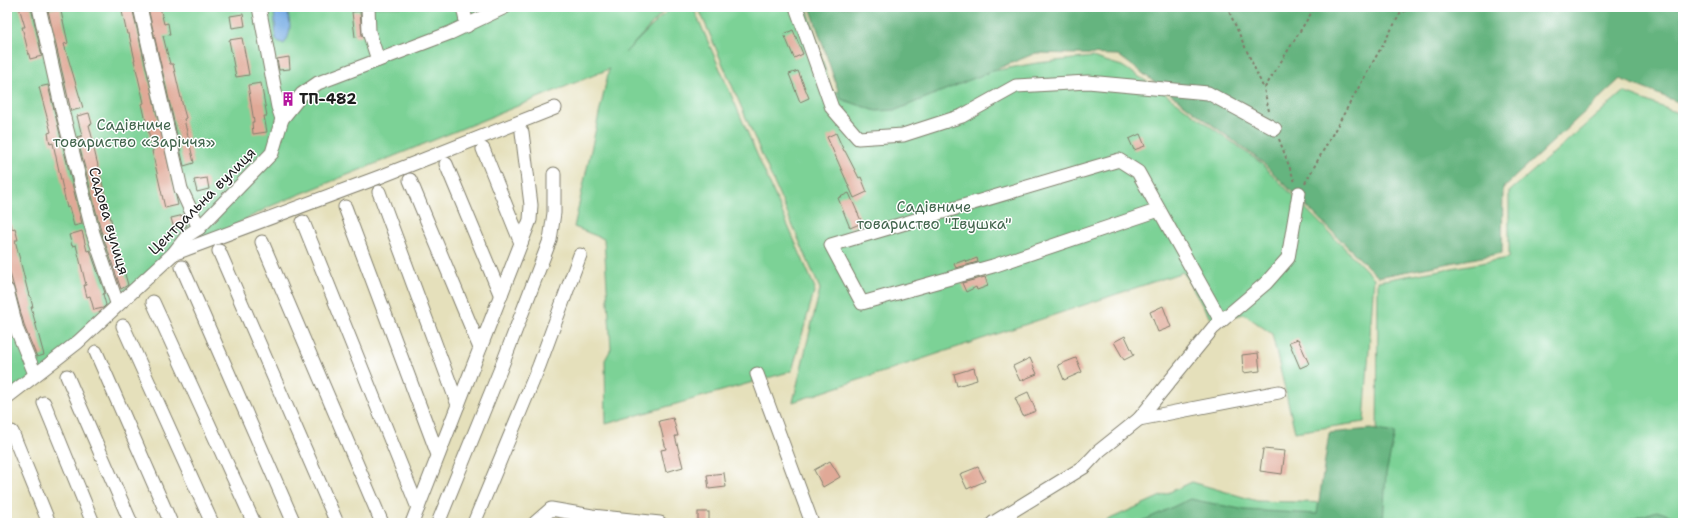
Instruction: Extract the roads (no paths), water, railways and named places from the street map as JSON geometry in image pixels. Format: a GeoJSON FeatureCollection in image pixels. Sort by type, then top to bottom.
{"type":"FeatureCollection","features":[{"type":"Feature","properties":{"kind":"street","name":"Садова вулиця"},"geometry":{"type":"LineString","coordinates":[[39,7],[62,110],[93,233],[117,303]]}},
{"type":"Feature","properties":{"kind":"street"},"geometry":{"type":"LineString","coordinates":[[140,7],[181,189],[199,228]]}},
{"type":"Feature","properties":{"kind":"street"},"geometry":{"type":"LineString","coordinates":[[259,7],[278,107],[282,119]]}},
{"type":"Feature","properties":{"kind":"street"},"geometry":{"type":"LineString","coordinates":[[368,7],[369,32],[378,60]]}},
{"type":"Feature","properties":{"kind":"street"},"geometry":{"type":"LineString","coordinates":[[463,7],[467,26]]}},
{"type":"Feature","properties":{"kind":"street","name":"Центральна вулиця"},"geometry":{"type":"LineString","coordinates":[[7,397],[78,342],[117,303],[173,254],[188,235],[199,228],[272,153],[282,119],[302,94],[318,83],[467,26],[505,7]]}},
{"type":"Feature","properties":{"kind":"street"},"geometry":{"type":"LineString","coordinates":[[796,7],[832,108],[858,138],[902,135],[962,116],[1016,86],[1088,82],[1208,92],[1275,129]]}},
{"type":"Feature","properties":{"kind":"street"},"geometry":{"type":"LineString","coordinates":[[173,254],[382,176],[555,108]]}},
{"type":"Feature","properties":{"kind":"street"},"geometry":{"type":"LineString","coordinates":[[412,523],[530,220],[531,205],[522,132]]}},
{"type":"Feature","properties":{"kind":"street"},"geometry":{"type":"LineString","coordinates":[[483,150],[521,243]]}},
{"type":"Feature","properties":{"kind":"street"},"geometry":{"type":"LineString","coordinates":[[1159,210],[993,266],[862,303],[831,245],[1119,160],[1138,172],[1221,321]]}},
{"type":"Feature","properties":{"kind":"street"},"geometry":{"type":"LineString","coordinates":[[446,164],[501,296]]}},
{"type":"Feature","properties":{"kind":"street"},"geometry":{"type":"LineString","coordinates":[[438,523],[498,375],[550,240],[554,213],[554,174]]}},
{"type":"Feature","properties":{"kind":"street"},"geometry":{"type":"LineString","coordinates":[[410,180],[480,348]]}},
{"type":"Feature","properties":{"kind":"street"},"geometry":{"type":"LineString","coordinates":[[379,192],[458,405]]}},
{"type":"Feature","properties":{"kind":"street"},"geometry":{"type":"LineString","coordinates":[[996,522],[1084,467],[1099,451],[1139,419],[1213,328],[1266,282],[1288,258],[1299,193]]}},
{"type":"Feature","properties":{"kind":"street"},"geometry":{"type":"LineString","coordinates":[[345,207],[438,455]]}},
{"type":"Feature","properties":{"kind":"street"},"geometry":{"type":"LineString","coordinates":[[303,222],[418,508]]}},
{"type":"Feature","properties":{"kind":"street"},"geometry":{"type":"LineString","coordinates":[[262,242],[382,523]]}},
{"type":"Feature","properties":{"kind":"street"},"geometry":{"type":"LineString","coordinates":[[219,251],[337,523]]}},
{"type":"Feature","properties":{"kind":"street"},"geometry":{"type":"LineString","coordinates":[[474,523],[539,366],[580,255]]}},
{"type":"Feature","properties":{"kind":"street"},"geometry":{"type":"LineString","coordinates":[[182,267],[294,523]]}},
{"type":"Feature","properties":{"kind":"street"},"geometry":{"type":"LineString","coordinates":[[7,290],[17,330],[36,374]]}},
{"type":"Feature","properties":{"kind":"street"},"geometry":{"type":"LineString","coordinates":[[153,302],[254,523]]}},
{"type":"Feature","properties":{"kind":"street"},"geometry":{"type":"LineString","coordinates":[[123,326],[212,523]]}},
{"type":"Feature","properties":{"kind":"street"},"geometry":{"type":"LineString","coordinates":[[96,352],[171,523]]}},
{"type":"Feature","properties":{"kind":"street"},"geometry":{"type":"LineString","coordinates":[[757,374],[812,523]]}},
{"type":"Feature","properties":{"kind":"street"},"geometry":{"type":"LineString","coordinates":[[67,376],[131,523]]}},
{"type":"Feature","properties":{"kind":"street"},"geometry":{"type":"LineString","coordinates":[[1139,419],[1279,392]]}},
{"type":"Feature","properties":{"kind":"street"},"geometry":{"type":"LineString","coordinates":[[44,403],[93,523]]}},
{"type":"Feature","properties":{"kind":"street"},"geometry":{"type":"LineString","coordinates":[[12,432],[49,523]]}},
{"type":"Feature","properties":{"kind":"street"},"geometry":{"type":"LineString","coordinates":[[535,523],[551,509],[592,516],[660,523]]}},
{"type":"Feature","properties":{"kind":"water"},"geometry":{"type":"Polygon","coordinates":[[[274,7],[286,7],[290,30],[284,44],[276,40],[274,7]]]}},
{"type":"Feature","properties":{"kind":"place","name":"ТП-482"},"geometry":{"type":"Point","coordinates":[288,99]}},
{"type":"Feature","properties":{"kind":"park label","name":"Садівниче товариство «Заріччя»"},"geometry":{"type":"Point","coordinates":[134,134]}},
{"type":"Feature","properties":{"kind":"park label","name":"Садівниче товариство \"Івушка\""},"geometry":{"type":"Point","coordinates":[934,216]}}]}
